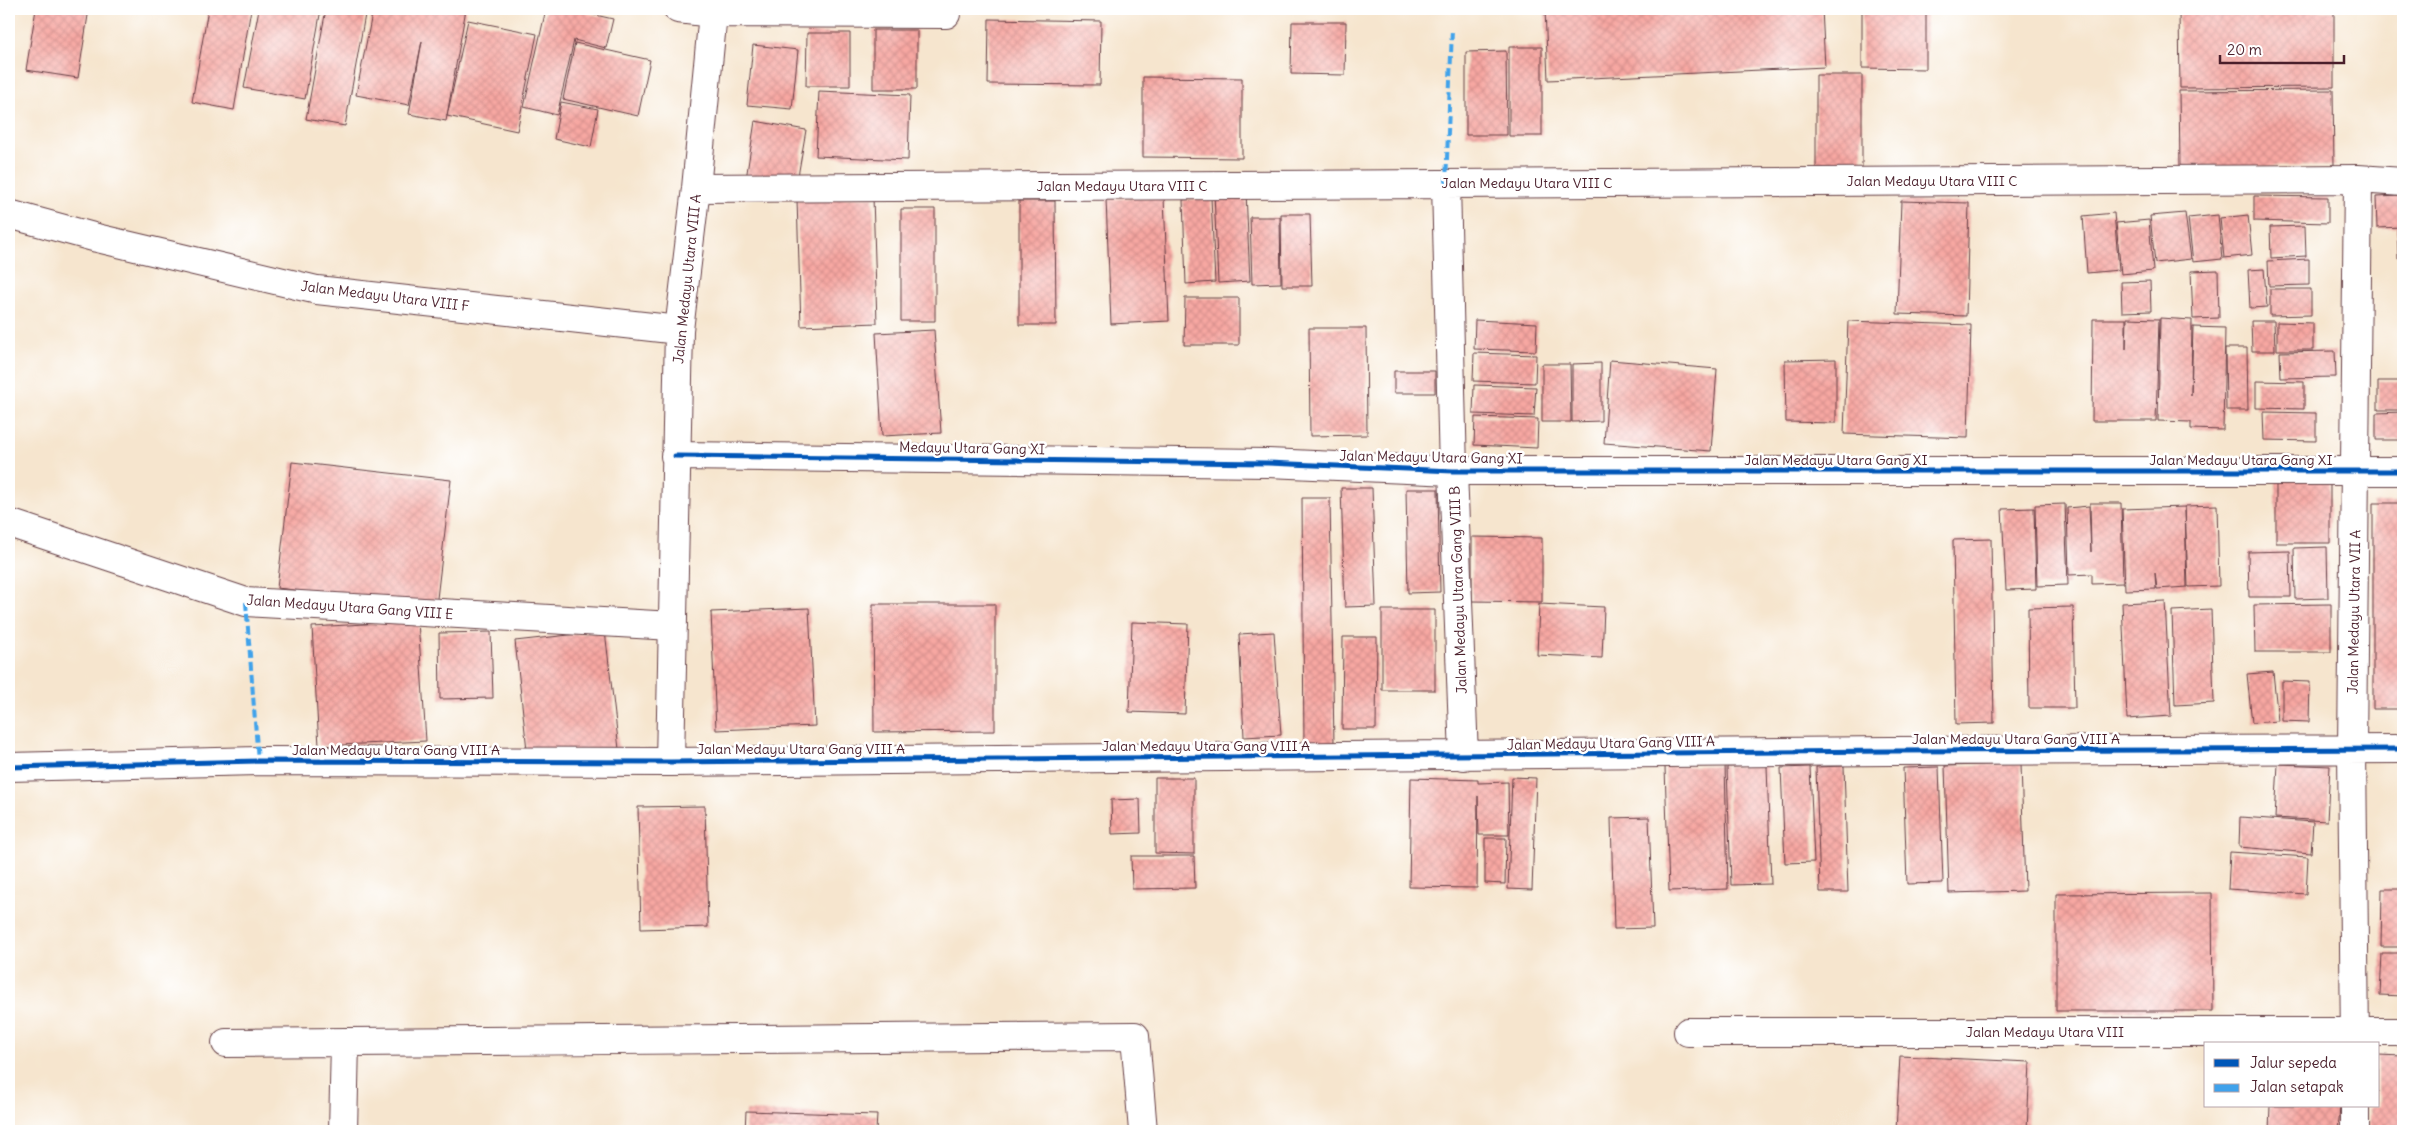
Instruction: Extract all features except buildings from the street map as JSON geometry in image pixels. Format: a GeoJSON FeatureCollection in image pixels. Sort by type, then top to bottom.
{"type":"FeatureCollection","features":[{"type":"Feature","properties":{"kind":"street"},"geometry":{"type":"LineString","coordinates":[[678,9],[713,13],[946,14]]}},
{"type":"Feature","properties":{"kind":"street","name":"Jalan Medayu Utara VIII A"},"geometry":{"type":"LineString","coordinates":[[670,762],[678,330],[696,188],[713,13]]}},
{"type":"Feature","properties":{"kind":"street","name":"Jalan Medayu Utara VIII C"},"geometry":{"type":"LineString","coordinates":[[696,188],[2358,179],[2403,182]]}},
{"type":"Feature","properties":{"kind":"street","name":"Jalan Medayu Utara VII A"},"geometry":{"type":"LineString","coordinates":[[2355,1038],[2352,749],[2358,179]]}},
{"type":"Feature","properties":{"kind":"street","name":"Jalan Medayu Utara Gang VIII B"},"geometry":{"type":"LineString","coordinates":[[1446,184],[1453,471],[1464,756]]}},
{"type":"Feature","properties":{"kind":"street","name":"Jalan Medayu Utara VIII F"},"geometry":{"type":"LineString","coordinates":[[9,214],[116,242],[318,290],[678,330]]}},
{"type":"Feature","properties":{"kind":"street","name":"Medayu Utara Gang XI"},"geometry":{"type":"LineString","coordinates":[[675,456],[1268,463]]}},
{"type":"Feature","properties":{"kind":"street","name":"Jalan Medayu Utara Gang XI"},"geometry":{"type":"LineString","coordinates":[[1268,463],[1453,471],[2403,471]]}},
{"type":"Feature","properties":{"kind":"street","name":"Jalan Medayu Utara Gang VIII E"},"geometry":{"type":"LineString","coordinates":[[9,524],[246,602],[673,626]]}},
{"type":"Feature","properties":{"kind":"street","name":"Jalan Medayu Utara Gang VIII A"},"geometry":{"type":"LineString","coordinates":[[9,767],[258,761],[670,762],[1890,751],[2403,749]]}},
{"type":"Feature","properties":{"kind":"street","name":"Jalan Medayu Utara VIII"},"geometry":{"type":"LineString","coordinates":[[1688,1032],[2355,1038],[2403,1032]]}},
{"type":"Feature","properties":{"kind":"street"},"geometry":{"type":"LineString","coordinates":[[226,1043],[1135,1036],[1143,1131]]}},
{"type":"Feature","properties":{"kind":"street"},"geometry":{"type":"LineString","coordinates":[[343,1131],[345,1042]]}},
{"type":"Feature","properties":{"kind":"street"},"geometry":{"type":"LineString","coordinates":[[2355,1108],[2355,1131]]}},
{"type":"Feature","properties":{"kind":"marked path"},"geometry":{"type":"LineString","coordinates":[[1446,184],[1452,29]]}},
{"type":"Feature","properties":{"kind":"marked path"},"geometry":{"type":"LineString","coordinates":[[246,602],[258,761]]}},
{"type":"Feature","properties":{"kind":"cycle path"},"geometry":{"type":"LineString","coordinates":[[675,456],[1268,463],[1453,471],[2403,471]]}},
{"type":"Feature","properties":{"kind":"cycle path"},"geometry":{"type":"LineString","coordinates":[[9,767],[258,761],[670,762],[1891,751],[2403,749]]}}]}
